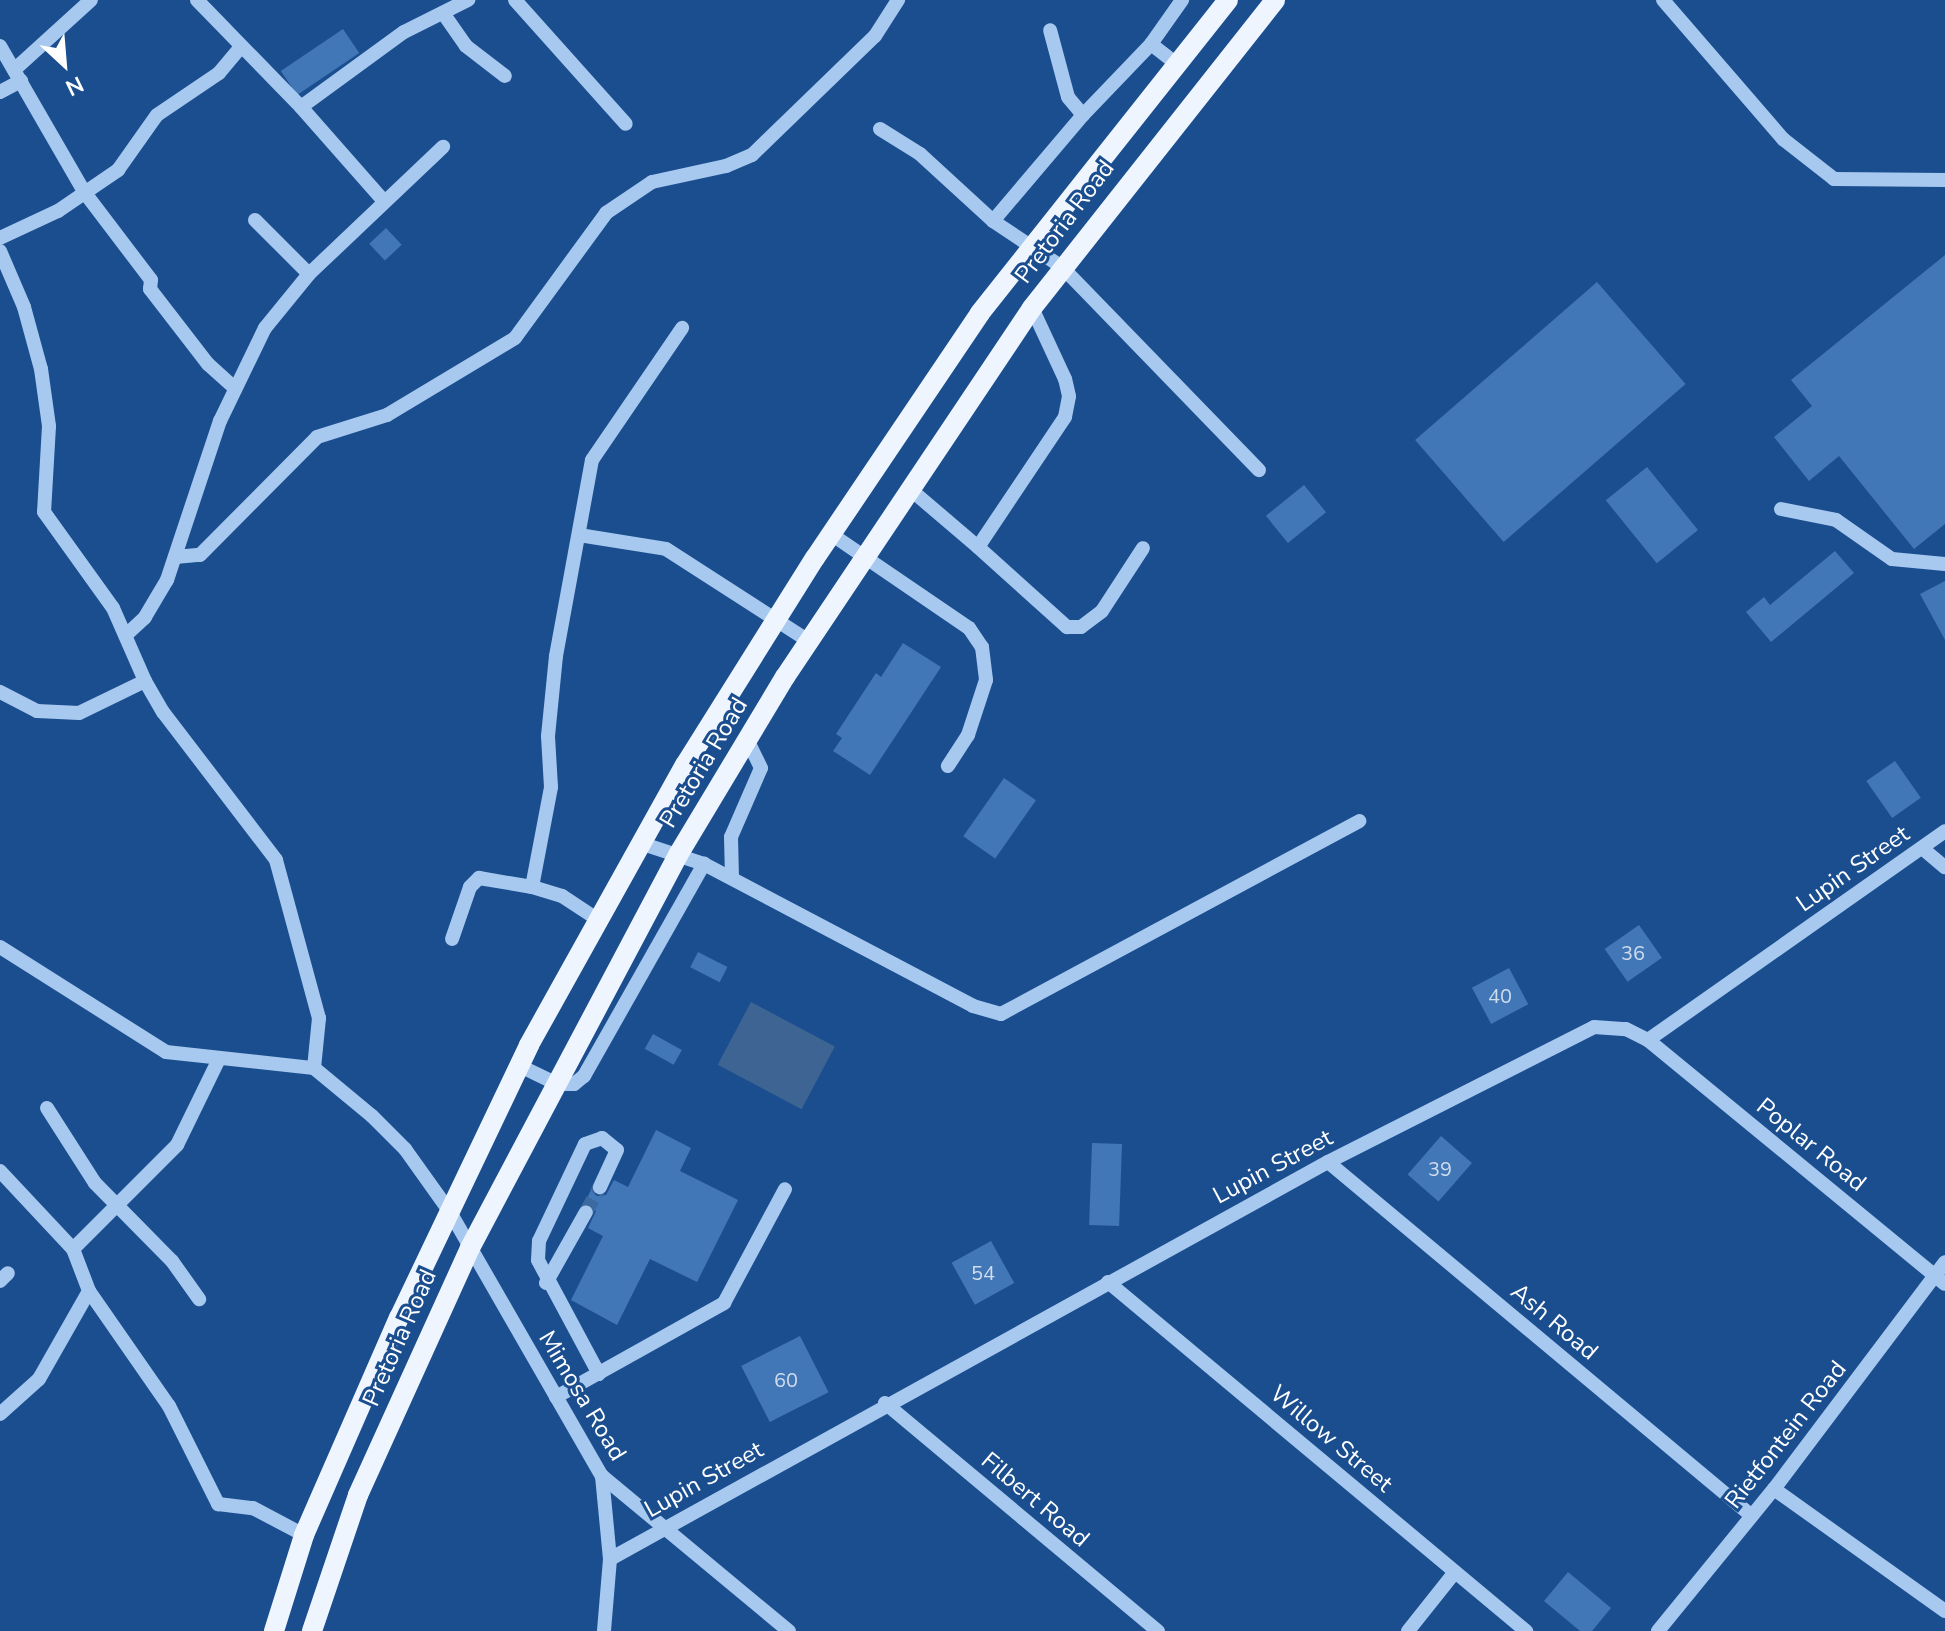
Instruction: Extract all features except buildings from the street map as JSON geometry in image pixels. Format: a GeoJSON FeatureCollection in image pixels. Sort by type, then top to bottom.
{"type":"FeatureCollection","features":[{"type":"Feature","properties":{"kind":"main road","name":"Pretoria Road"},"geometry":{"type":"LineString","coordinates":[[274,1631],[304,1535],[450,1212],[520,1066],[640,843],[776,619],[980,313],[1228,0]]}},
{"type":"Feature","properties":{"kind":"main road","name":"Pretoria Road"},"geometry":{"type":"LineString","coordinates":[[312,1631],[358,1495],[470,1248],[678,855],[809,641],[1032,308],[1275,0]]}},
{"type":"Feature","properties":{"kind":"street"},"geometry":{"type":"LineString","coordinates":[[0,92],[91,0]]}},
{"type":"Feature","properties":{"kind":"street"},"geometry":{"type":"LineString","coordinates":[[197,0],[239,49],[301,107],[384,201]]}},
{"type":"Feature","properties":{"kind":"street"},"geometry":{"type":"LineString","coordinates":[[301,107],[404,32],[468,0]]}},
{"type":"Feature","properties":{"kind":"street"},"geometry":{"type":"LineString","coordinates":[[515,0],[626,124]]}},
{"type":"Feature","properties":{"kind":"street"},"geometry":{"type":"LineString","coordinates":[[175,557],[200,555],[317,437],[387,415],[515,338],[606,213],[652,182],[726,166],[752,155],[875,36],[898,0]]}},
{"type":"Feature","properties":{"kind":"street"},"geometry":{"type":"LineString","coordinates":[[993,221],[1083,115],[1151,44],[1182,0]]}},
{"type":"Feature","properties":{"kind":"street"},"geometry":{"type":"LineString","coordinates":[[1663,0],[1761,113],[1834,179],[1945,180]]}},
{"type":"Feature","properties":{"kind":"street"},"geometry":{"type":"LineString","coordinates":[[443,13],[466,46],[505,76]]}},
{"type":"Feature","properties":{"kind":"street"},"geometry":{"type":"LineString","coordinates":[[1050,30],[1068,97],[1083,115]]}},
{"type":"Feature","properties":{"kind":"street"},"geometry":{"type":"LineString","coordinates":[[1151,44],[1177,64]]}},
{"type":"Feature","properties":{"kind":"street"},"geometry":{"type":"LineString","coordinates":[[0,46],[85,193],[208,364],[235,388]]}},
{"type":"Feature","properties":{"kind":"street"},"geometry":{"type":"LineString","coordinates":[[0,238],[85,193],[118,170],[157,115],[219,73],[239,49]]}},
{"type":"Feature","properties":{"kind":"street"},"geometry":{"type":"LineString","coordinates":[[880,129],[920,154],[993,221],[1062,267],[1259,470]]}},
{"type":"Feature","properties":{"kind":"street"},"geometry":{"type":"LineString","coordinates":[[126,635],[156,602],[235,388],[265,328],[309,274],[443,147]]}},
{"type":"Feature","properties":{"kind":"street"},"geometry":{"type":"LineString","coordinates":[[255,220],[309,274]]}},
{"type":"Feature","properties":{"kind":"street"},"geometry":{"type":"LineString","coordinates":[[0,251],[24,307],[41,369],[49,426],[44,512],[126,635],[145,681],[163,712],[276,860],[319,1018],[314,1068],[218,1061],[166,1052],[0,947]]}},
{"type":"Feature","properties":{"kind":"street"},"geometry":{"type":"LineString","coordinates":[[978,547],[1065,417],[1069,396],[1065,379],[1032,308]]}},
{"type":"Feature","properties":{"kind":"street"},"geometry":{"type":"LineString","coordinates":[[532,887],[551,787],[548,736],[556,656],[592,460],[682,328]]}},
{"type":"Feature","properties":{"kind":"street"},"geometry":{"type":"LineString","coordinates":[[910,489],[1067,627],[1081,627],[1102,611],[1143,548]]}},
{"type":"Feature","properties":{"kind":"street"},"geometry":{"type":"LineString","coordinates":[[1781,509],[1836,520],[1892,559],[1945,564]]}},
{"type":"Feature","properties":{"kind":"street"},"geometry":{"type":"LineString","coordinates":[[831,534],[969,628],[982,647],[986,680],[968,735],[948,766]]}},
{"type":"Feature","properties":{"kind":"street"},"geometry":{"type":"LineString","coordinates":[[579,535],[666,549],[809,641]]}},
{"type":"Feature","properties":{"kind":"street"},"geometry":{"type":"LineString","coordinates":[[0,692],[37,711],[79,713],[145,681]]}},
{"type":"Feature","properties":{"kind":"street"},"geometry":{"type":"LineString","coordinates":[[732,878],[731,837],[761,768],[748,741]]}},
{"type":"Feature","properties":{"kind":"street"},"geometry":{"type":"LineString","coordinates":[[640,843],[704,864],[973,1006],[1001,1014],[1359,821]]}},
{"type":"Feature","properties":{"kind":"street","name":"Lupin Street"},"geometry":{"type":"LineString","coordinates":[[610,1559],[885,1403],[1328,1162],[1584,1031],[1604,1026],[1648,1040],[1945,831]]}},
{"type":"Feature","properties":{"kind":"street"},"geometry":{"type":"LineString","coordinates":[[1922,848],[1945,867]]}},
{"type":"Feature","properties":{"kind":"street"},"geometry":{"type":"LineString","coordinates":[[520,1066],[557,1084],[574,1084],[595,1063],[704,864]]}},
{"type":"Feature","properties":{"kind":"street"},"geometry":{"type":"LineString","coordinates":[[452,939],[470,887],[479,878],[532,887],[562,896],[597,919]]}},
{"type":"Feature","properties":{"kind":"street","name":"Poplar Road"},"geometry":{"type":"LineString","coordinates":[[1648,1040],[1940,1279]]}},
{"type":"Feature","properties":{"kind":"street"},"geometry":{"type":"LineString","coordinates":[[73,1249],[116,1210],[177,1145],[218,1061]]}},
{"type":"Feature","properties":{"kind":"street","name":"Mimosa Road"},"geometry":{"type":"LineString","coordinates":[[314,1068],[405,1149],[450,1212],[602,1476],[789,1631]]}},
{"type":"Feature","properties":{"kind":"street"},"geometry":{"type":"LineString","coordinates":[[47,1108],[116,1210],[172,1261],[199,1299]]}},
{"type":"Feature","properties":{"kind":"street"},"geometry":{"type":"LineString","coordinates":[[599,1374],[546,1283],[539,1241],[585,1144],[602,1138],[617,1150],[600,1187]]}},
{"type":"Feature","properties":{"kind":"street","name":"Ash Road"},"geometry":{"type":"LineString","coordinates":[[1328,1162],[1752,1516]]}},
{"type":"Feature","properties":{"kind":"street"},"geometry":{"type":"LineString","coordinates":[[0,1171],[73,1249],[89,1291],[169,1406],[218,1504],[253,1508],[304,1535]]}},
{"type":"Feature","properties":{"kind":"street"},"geometry":{"type":"LineString","coordinates":[[556,1397],[724,1303],[785,1189]]}},
{"type":"Feature","properties":{"kind":"street"},"geometry":{"type":"LineString","coordinates":[[546,1283],[586,1212]]}},
{"type":"Feature","properties":{"kind":"street","name":"Rietfontein Road"},"geometry":{"type":"LineString","coordinates":[[1658,1631],[1940,1279],[1945,1262]]}},
{"type":"Feature","properties":{"kind":"street","name":"Willow Street"},"geometry":{"type":"LineString","coordinates":[[1108,1282],[1526,1631]]}},
{"type":"Feature","properties":{"kind":"street"},"geometry":{"type":"LineString","coordinates":[[0,1414],[39,1379],[89,1291]]}},
{"type":"Feature","properties":{"kind":"street","name":"Filbert Road"},"geometry":{"type":"LineString","coordinates":[[885,1403],[1158,1631]]}},
{"type":"Feature","properties":{"kind":"street"},"geometry":{"type":"LineString","coordinates":[[602,1476],[610,1559],[604,1631]]}},
{"type":"Feature","properties":{"kind":"street"},"geometry":{"type":"LineString","coordinates":[[1774,1489],[1945,1611]]}},
{"type":"Feature","properties":{"kind":"street"},"geometry":{"type":"LineString","coordinates":[[1408,1631],[1455,1572]]}},
{"type":"Feature","properties":{"kind":"water"},"geometry":{"type":"Polygon","coordinates":[[[751,1002],[835,1047],[802,1109],[718,1065],[751,1002]]]}},
{"type":"Feature","properties":{"kind":"tunnel"},"geometry":{"type":"LineString","coordinates":[[586,1212],[600,1187]]}}]}
